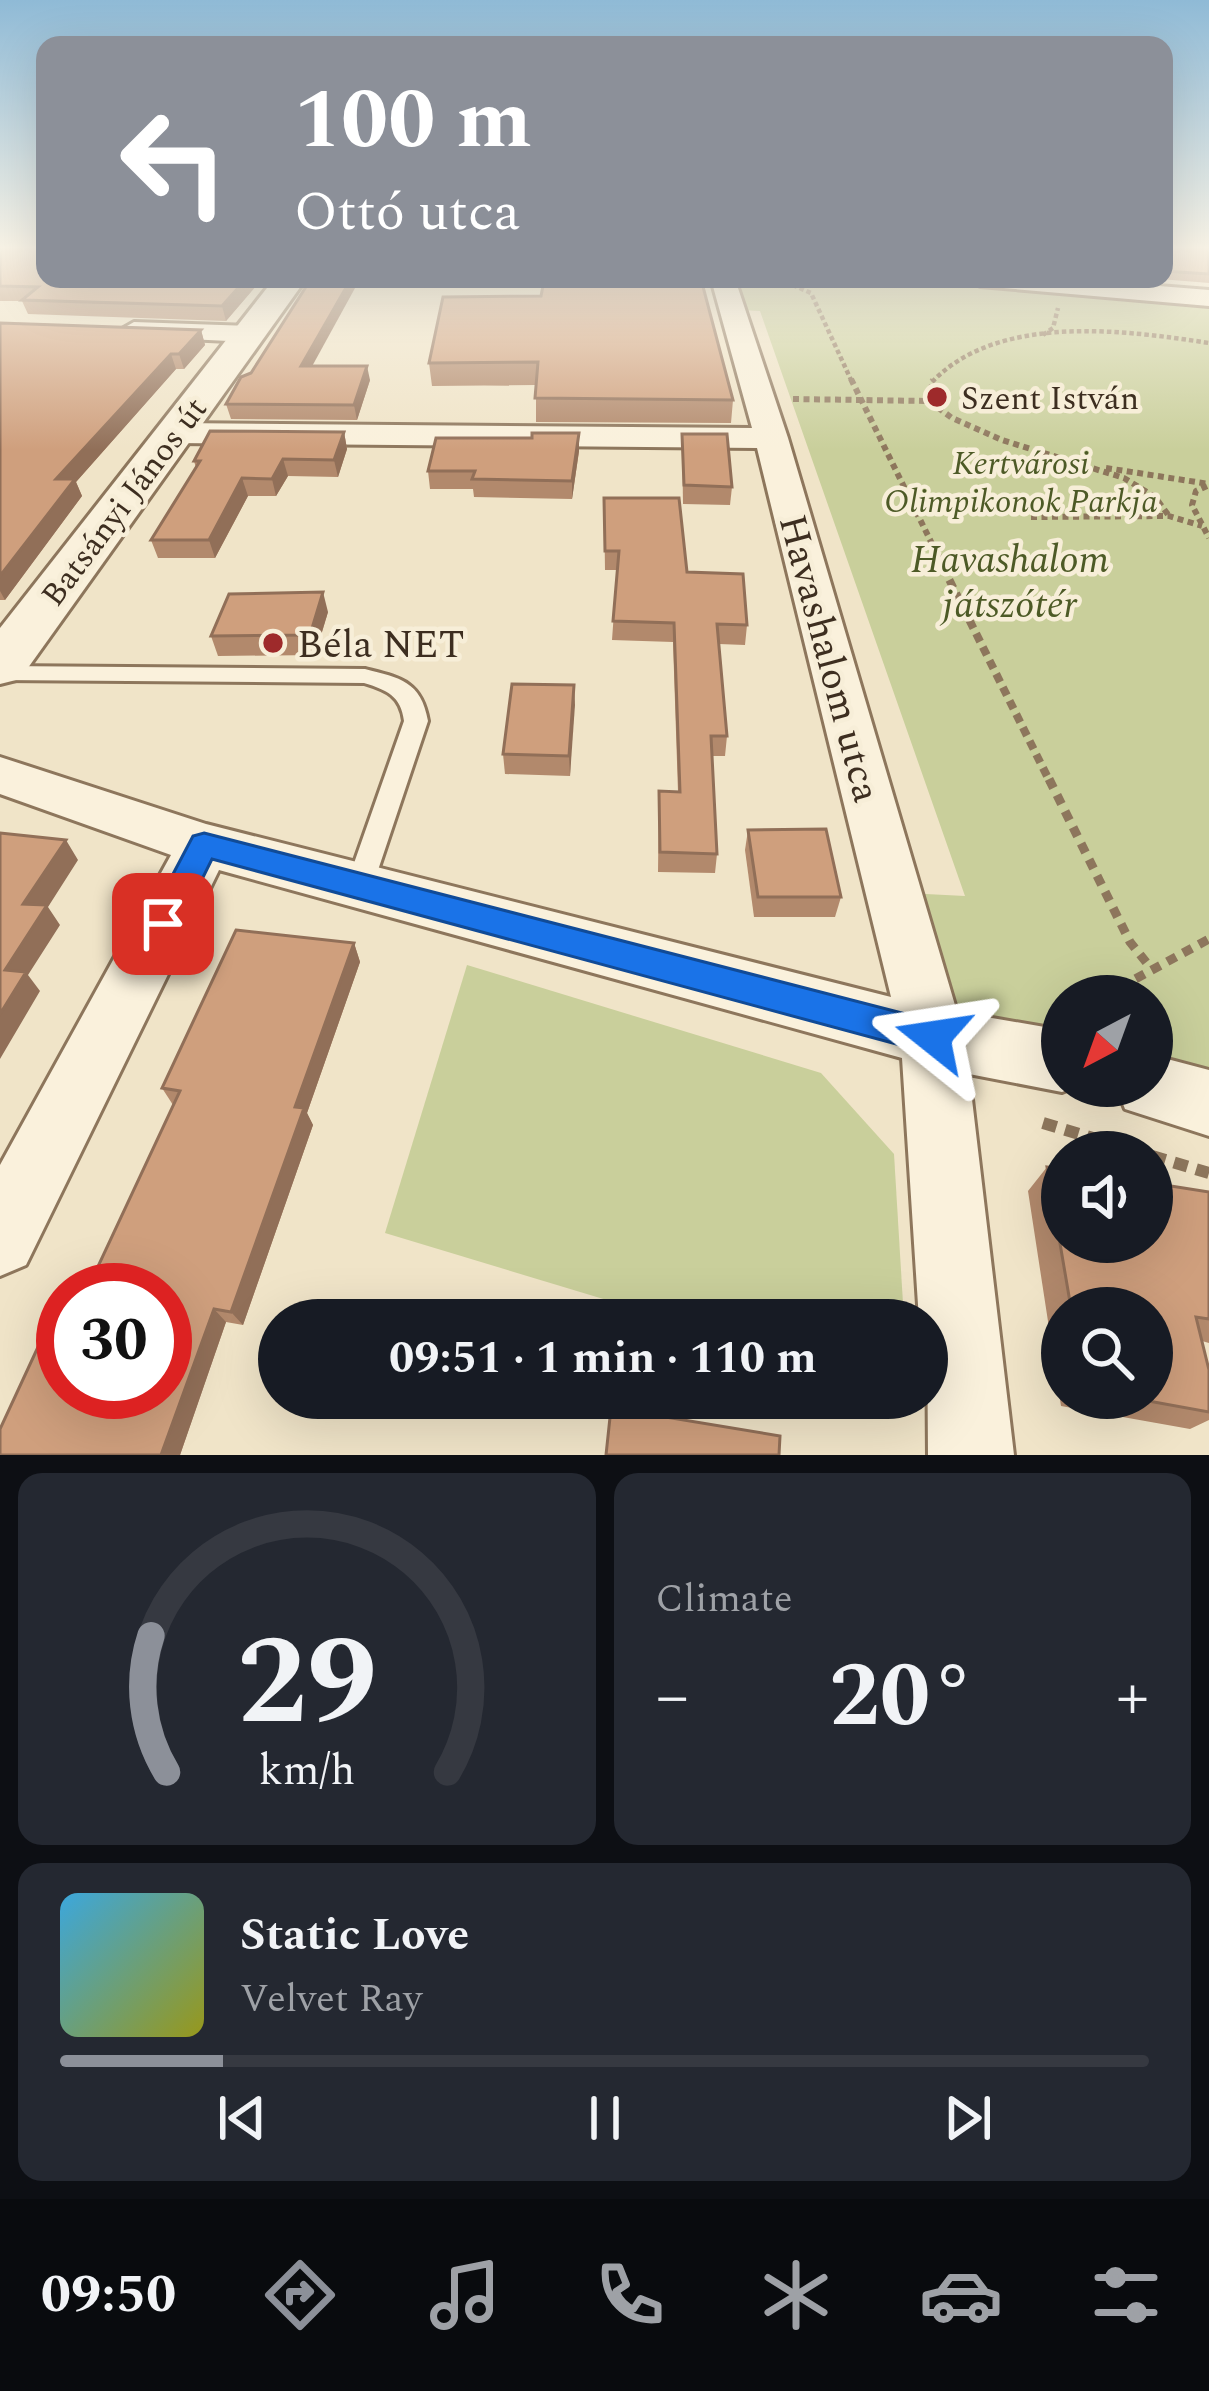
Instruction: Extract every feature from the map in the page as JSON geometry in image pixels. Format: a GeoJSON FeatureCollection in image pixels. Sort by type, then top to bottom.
{"type":"FeatureCollection","features":[{"type":"Feature","properties":{"kind":"street","name":"Batsányi János út"},"geometry":{"type":"LineString","coordinates":[[0,669],[265,314]]}},
{"type":"Feature","properties":{"kind":"street","name":"Havashalom utca"},"geometry":{"type":"LineString","coordinates":[[734,314],[933,1037],[971,1455]]}},
{"type":"Feature","properties":{"kind":"street"},"geometry":{"type":"LineString","coordinates":[[110,329],[250,334]]}},
{"type":"Feature","properties":{"kind":"street"},"geometry":{"type":"LineString","coordinates":[[175,433],[766,418]]}},
{"type":"Feature","properties":{"kind":"street"},"geometry":{"type":"LineString","coordinates":[[0,775],[204,845],[933,1037],[1041,1057]]}},
{"type":"Feature","properties":{"kind":"street"},"geometry":{"type":"LineString","coordinates":[[0,1239],[204,845]]}},
{"type":"Feature","properties":{"kind":"street"},"geometry":{"type":"LineString","coordinates":[[1173,1093],[1209,1103]]}},
{"type":"Feature","properties":{"kind":"lane"},"geometry":{"type":"LineString","coordinates":[[0,669],[365,676],[395,685],[413,700],[416,721],[360,886]]}},
{"type":"Feature","properties":{"kind":"path"},"geometry":{"type":"LineString","coordinates":[[821,314],[1130,941],[1150,967]]}},
{"type":"Feature","properties":{"kind":"path"},"geometry":{"type":"LineString","coordinates":[[928,401],[932,380],[945,368],[1008,341],[1099,333],[1209,343]]}},
{"type":"Feature","properties":{"kind":"path"},"geometry":{"type":"LineString","coordinates":[[766,418],[860,400],[928,401],[952,418],[1002,440],[1124,478],[1155,497],[1168,516]]}},
{"type":"Feature","properties":{"kind":"path"},"geometry":{"type":"LineString","coordinates":[[1075,462],[1209,484]]}},
{"type":"Feature","properties":{"kind":"path"},"geometry":{"type":"LineString","coordinates":[[1209,484],[1196,491],[1192,505],[1209,538]]}},
{"type":"Feature","properties":{"kind":"path"},"geometry":{"type":"LineString","coordinates":[[1030,517],[1168,516],[1202,526]]}},
{"type":"Feature","properties":{"kind":"path"},"geometry":{"type":"LineString","coordinates":[[1137,975],[1209,939]]}},
{"type":"Feature","properties":{"kind":"path"},"geometry":{"type":"LineString","coordinates":[[1043,1124],[1067,1131]]}},
{"type":"Feature","properties":{"kind":"path"},"geometry":{"type":"LineString","coordinates":[[1173,1162],[1209,1173]]}},
{"type":"Feature","properties":{"kind":"green space","name":"Kertvárosi Olimpikonok Parkja"},"geometry":{"type":"Polygon","coordinates":[[[761,314],[1209,314],[1209,1068],[1173,1061],[1173,975],[1041,975],[1041,1035],[933,1013],[906,893],[965,896],[761,314]]]}},
{"type":"Feature","properties":{"kind":"green space"},"geometry":{"type":"Polygon","coordinates":[[[467,965],[821,1073],[894,1154],[903,1299],[603,1299],[385,1233],[467,965]]]}},
{"type":"Feature","properties":{"kind":"building"},"geometry":{"type":"Polygon","coordinates":[[[289,314],[331,314],[301,366],[367,366],[354,405],[226,404],[241,377],[251,373],[289,314]]]}},
{"type":"Feature","properties":{"kind":"building"},"geometry":{"type":"Polygon","coordinates":[[[439,314],[710,314],[733,400],[535,398],[538,362],[429,363],[439,314]]]}},
{"type":"Feature","properties":{"kind":"building"},"geometry":{"type":"Polygon","coordinates":[[[0,323],[201,330],[179,354],[171,354],[56,479],[75,479],[0,576],[0,323]]]}},
{"type":"Feature","properties":{"kind":"building"},"geometry":{"type":"Polygon","coordinates":[[[210,431],[344,432],[334,460],[283,459],[272,479],[242,478],[209,540],[151,540],[200,461],[194,461],[210,431]]]}},
{"type":"Feature","properties":{"kind":"building"},"geometry":{"type":"Polygon","coordinates":[[[532,433],[579,433],[572,481],[472,479],[475,471],[428,471],[436,438],[532,438],[532,433]]]}},
{"type":"Feature","properties":{"kind":"building"},"geometry":{"type":"Polygon","coordinates":[[[682,434],[727,434],[732,487],[684,485],[682,434]]]}},
{"type":"Feature","properties":{"kind":"building"},"geometry":{"type":"Polygon","coordinates":[[[604,498],[679,498],[687,572],[743,574],[747,625],[717,624],[727,736],[711,736],[717,854],[660,852],[659,791],[680,792],[674,623],[613,621],[619,551],[605,551],[604,498]]]}},
{"type":"Feature","properties":{"kind":"building"},"geometry":{"type":"Polygon","coordinates":[[[323,592],[310,635],[211,636],[229,594],[323,592]]]}},
{"type":"Feature","properties":{"kind":"building"},"geometry":{"type":"Polygon","coordinates":[[[512,684],[574,685],[569,756],[503,754],[512,684]]]}},
{"type":"Feature","properties":{"kind":"building"},"geometry":{"type":"Polygon","coordinates":[[[826,829],[841,897],[758,897],[748,830],[826,829]]]}},
{"type":"Feature","properties":{"kind":"building"},"geometry":{"type":"Polygon","coordinates":[[[0,833],[66,840],[23,904],[47,905],[5,970],[26,972],[0,1014],[0,833]]]}},
{"type":"Feature","properties":{"kind":"building"},"geometry":{"type":"Polygon","coordinates":[[[236,930],[354,943],[295,1107],[304,1108],[231,1312],[214,1309],[192,1370],[192,1263],[100,1263],[180,1091],[162,1088],[236,930]]]}},
{"type":"Feature","properties":{"kind":"building"},"geometry":{"type":"Polygon","coordinates":[[[1173,1186],[1209,1192],[1209,1319],[1196,1317],[1209,1370],[1209,1412],[1173,1405],[1173,1287],[1067,1287],[1063,1263],[1173,1263],[1173,1186]]]}},
{"type":"Feature","properties":{"kind":"building"},"geometry":{"type":"Polygon","coordinates":[[[36,1351],[36,1419],[174,1419],[161,1455],[0,1455],[0,1429],[36,1351]]]}},
{"type":"Feature","properties":{"kind":"building"},"geometry":{"type":"Polygon","coordinates":[[[610,1419],[677,1419],[780,1436],[779,1455],[606,1455],[610,1419]]]}},
{"type":"Feature","properties":{"kind":"place","name":"Szent István"},"geometry":{"type":"Point","coordinates":[937,397]}},
{"type":"Feature","properties":{"kind":"place","name":"Béla NET"},"geometry":{"type":"Point","coordinates":[273,643]}},
{"type":"Feature","properties":{"kind":"route"},"geometry":{"type":"LineString","coordinates":[[163,924],[204,845],[933,1037]]}},
{"type":"Feature","properties":{"kind":"park label","name":"Havashalom játszótér"},"geometry":{"type":"Point","coordinates":[1010,580]}}]}
